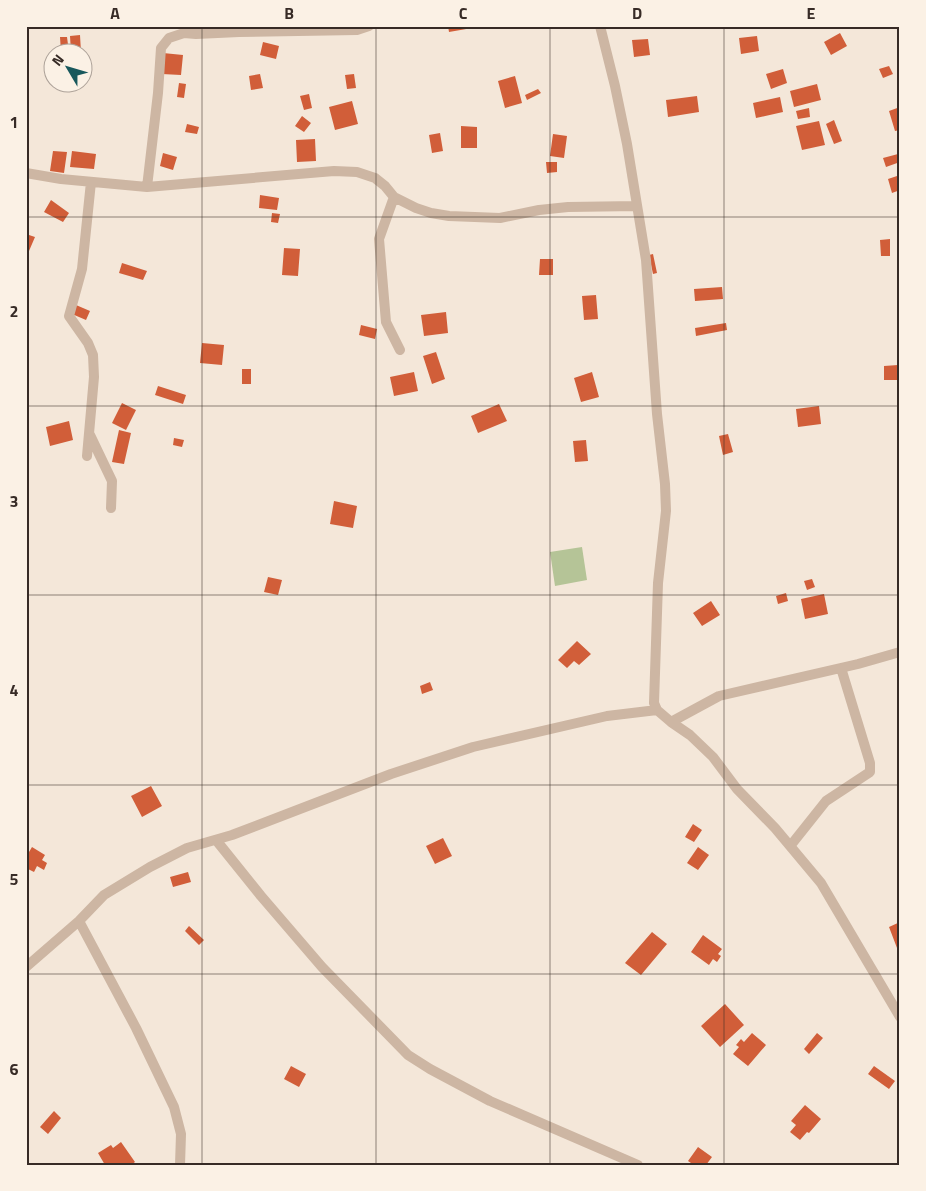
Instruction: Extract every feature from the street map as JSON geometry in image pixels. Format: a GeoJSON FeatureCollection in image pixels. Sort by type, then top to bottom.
{"type":"FeatureCollection","features":[{"type":"Feature","properties":{"kind":"street"},"geometry":{"type":"LineString","coordinates":[[147,187],[155,128],[161,48],[169,38],[184,33],[357,30],[369,26]]}},
{"type":"Feature","properties":{"kind":"street"},"geometry":{"type":"LineString","coordinates":[[600,26],[619,105],[646,260],[657,414],[665,484],[666,511],[658,582],[654,703],[657,710],[690,735],[713,757],[737,789],[790,845],[821,883],[900,1017]]}},
{"type":"Feature","properties":{"kind":"street"},"geometry":{"type":"LineString","coordinates":[[26,173],[147,187],[334,171],[357,172],[375,178],[394,197],[416,208],[431,213],[472,217],[500,218],[539,210],[568,207],[637,206]]}},
{"type":"Feature","properties":{"kind":"street"},"geometry":{"type":"LineString","coordinates":[[88,456],[94,377],[93,355],[88,343],[69,316],[82,269],[91,182]]}},
{"type":"Feature","properties":{"kind":"street"},"geometry":{"type":"LineString","coordinates":[[394,197],[379,239],[386,322],[400,350]]}},
{"type":"Feature","properties":{"kind":"street"},"geometry":{"type":"LineString","coordinates":[[89,434],[112,481],[112,508]]}},
{"type":"Feature","properties":{"kind":"street"},"geometry":{"type":"LineString","coordinates":[[671,722],[719,696],[841,668],[900,652]]}},
{"type":"Feature","properties":{"kind":"street"},"geometry":{"type":"LineString","coordinates":[[790,845],[826,801],[870,772],[870,763],[841,668]]}},
{"type":"Feature","properties":{"kind":"street"},"geometry":{"type":"LineString","coordinates":[[26,967],[79,921],[104,895],[134,875],[187,848],[216,840],[391,774],[473,747],[607,716],[657,710]]}},
{"type":"Feature","properties":{"kind":"street"},"geometry":{"type":"LineString","coordinates":[[216,840],[322,967],[408,1055],[490,1101],[638,1165]]}},
{"type":"Feature","properties":{"kind":"street"},"geometry":{"type":"LineString","coordinates":[[79,921],[136,1028],[174,1107],[181,1134],[180,1165]]}},
{"type":"Feature","properties":{"kind":"green space"},"geometry":{"type":"Polygon","coordinates":[[[582,547],[587,580],[555,586],[550,552],[582,547]]]}},
{"type":"Feature","properties":{"kind":"building"},"geometry":{"type":"Polygon","coordinates":[[[448,26],[472,26],[472,28],[449,32],[448,26]]]}},
{"type":"Feature","properties":{"kind":"building"},"geometry":{"type":"Polygon","coordinates":[[[840,33],[847,46],[831,55],[824,42],[840,33]]]}},
{"type":"Feature","properties":{"kind":"building"},"geometry":{"type":"Polygon","coordinates":[[[80,35],[80,42],[70,42],[70,36],[80,35]]]}},
{"type":"Feature","properties":{"kind":"building"},"geometry":{"type":"Polygon","coordinates":[[[757,36],[759,51],[741,54],[739,38],[757,36]]]}},
{"type":"Feature","properties":{"kind":"building"},"geometry":{"type":"Polygon","coordinates":[[[60,37],[67,37],[68,42],[60,42],[60,37]]]}},
{"type":"Feature","properties":{"kind":"building"},"geometry":{"type":"Polygon","coordinates":[[[648,39],[650,55],[634,57],[632,40],[648,39]]]}},
{"type":"Feature","properties":{"kind":"building"},"geometry":{"type":"Polygon","coordinates":[[[263,42],[279,46],[276,59],[260,55],[263,42]]]}},
{"type":"Feature","properties":{"kind":"building"},"geometry":{"type":"Polygon","coordinates":[[[163,53],[183,55],[181,75],[162,74],[163,53]]]}},
{"type":"Feature","properties":{"kind":"building"},"geometry":{"type":"Polygon","coordinates":[[[889,66],[893,74],[883,78],[879,69],[889,66]]]}},
{"type":"Feature","properties":{"kind":"building"},"geometry":{"type":"Polygon","coordinates":[[[783,69],[787,83],[771,89],[766,74],[783,69]]]}},
{"type":"Feature","properties":{"kind":"building"},"geometry":{"type":"Polygon","coordinates":[[[260,74],[263,88],[251,90],[249,76],[260,74]]]}},
{"type":"Feature","properties":{"kind":"building"},"geometry":{"type":"Polygon","coordinates":[[[354,74],[356,88],[347,89],[345,75],[354,74]]]}},
{"type":"Feature","properties":{"kind":"building"},"geometry":{"type":"Polygon","coordinates":[[[515,76],[522,103],[505,108],[498,81],[515,76]]]}},
{"type":"Feature","properties":{"kind":"building"},"geometry":{"type":"Polygon","coordinates":[[[179,83],[186,84],[184,98],[177,97],[179,83]]]}},
{"type":"Feature","properties":{"kind":"building"},"geometry":{"type":"Polygon","coordinates":[[[817,84],[821,100],[794,107],[790,91],[817,84]]]}},
{"type":"Feature","properties":{"kind":"building"},"geometry":{"type":"Polygon","coordinates":[[[538,89],[541,93],[527,100],[525,95],[538,89]]]}},
{"type":"Feature","properties":{"kind":"building"},"geometry":{"type":"Polygon","coordinates":[[[309,94],[312,108],[304,110],[300,96],[309,94]]]}},
{"type":"Feature","properties":{"kind":"building"},"geometry":{"type":"Polygon","coordinates":[[[697,96],[699,112],[668,117],[666,100],[697,96]]]}},
{"type":"Feature","properties":{"kind":"building"},"geometry":{"type":"Polygon","coordinates":[[[780,97],[783,112],[756,118],[753,103],[780,97]]]}},
{"type":"Feature","properties":{"kind":"building"},"geometry":{"type":"Polygon","coordinates":[[[352,101],[358,124],[335,130],[329,107],[352,101]]]}},
{"type":"Feature","properties":{"kind":"building"},"geometry":{"type":"Polygon","coordinates":[[[900,107],[900,130],[895,131],[889,111],[900,107]]]}},
{"type":"Feature","properties":{"kind":"building"},"geometry":{"type":"Polygon","coordinates":[[[809,108],[810,117],[798,119],[796,111],[809,108]]]}},
{"type":"Feature","properties":{"kind":"building"},"geometry":{"type":"Polygon","coordinates":[[[302,116],[311,123],[304,132],[295,126],[302,116]]]}},
{"type":"Feature","properties":{"kind":"building"},"geometry":{"type":"Polygon","coordinates":[[[834,120],[842,141],[834,144],[826,124],[834,120]]]}},
{"type":"Feature","properties":{"kind":"building"},"geometry":{"type":"Polygon","coordinates":[[[819,121],[825,145],[802,150],[796,126],[819,121]]]}},
{"type":"Feature","properties":{"kind":"building"},"geometry":{"type":"Polygon","coordinates":[[[187,124],[199,127],[197,134],[185,132],[187,124]]]}},
{"type":"Feature","properties":{"kind":"building"},"geometry":{"type":"Polygon","coordinates":[[[461,126],[477,127],[477,148],[461,148],[461,126]]]}},
{"type":"Feature","properties":{"kind":"building"},"geometry":{"type":"Polygon","coordinates":[[[440,133],[443,151],[432,153],[429,135],[440,133]]]}},
{"type":"Feature","properties":{"kind":"building"},"geometry":{"type":"Polygon","coordinates":[[[553,134],[567,136],[564,158],[550,156],[553,134]]]}},
{"type":"Feature","properties":{"kind":"building"},"geometry":{"type":"Polygon","coordinates":[[[315,139],[316,161],[297,162],[296,140],[315,139]]]}},
{"type":"Feature","properties":{"kind":"building"},"geometry":{"type":"Polygon","coordinates":[[[53,151],[67,152],[64,173],[50,171],[53,151]]]}},
{"type":"Feature","properties":{"kind":"building"},"geometry":{"type":"Polygon","coordinates":[[[72,151],[96,154],[94,169],[70,167],[72,151]]]}},
{"type":"Feature","properties":{"kind":"building"},"geometry":{"type":"Polygon","coordinates":[[[163,153],[177,157],[173,170],[160,166],[163,153]]]}},
{"type":"Feature","properties":{"kind":"building"},"geometry":{"type":"Polygon","coordinates":[[[898,154],[900,162],[886,167],[883,158],[898,154]]]}},
{"type":"Feature","properties":{"kind":"building"},"geometry":{"type":"Polygon","coordinates":[[[546,162],[557,162],[557,172],[547,173],[546,162]]]}},
{"type":"Feature","properties":{"kind":"building"},"geometry":{"type":"Polygon","coordinates":[[[900,175],[900,190],[892,193],[888,179],[900,175]]]}},
{"type":"Feature","properties":{"kind":"building"},"geometry":{"type":"Polygon","coordinates":[[[260,195],[279,198],[277,210],[259,208],[260,195]]]}},
{"type":"Feature","properties":{"kind":"building"},"geometry":{"type":"Polygon","coordinates":[[[51,200],[69,213],[63,222],[44,212],[51,200]]]}},
{"type":"Feature","properties":{"kind":"building"},"geometry":{"type":"Polygon","coordinates":[[[272,213],[280,214],[278,223],[271,222],[272,213]]]}},
{"type":"Feature","properties":{"kind":"building"},"geometry":{"type":"Polygon","coordinates":[[[26,234],[35,237],[29,251],[26,250],[26,234]]]}},
{"type":"Feature","properties":{"kind":"building"},"geometry":{"type":"Polygon","coordinates":[[[890,239],[890,256],[881,256],[880,240],[890,239]]]}},
{"type":"Feature","properties":{"kind":"building"},"geometry":{"type":"Polygon","coordinates":[[[284,248],[300,249],[298,276],[282,275],[284,248]]]}},
{"type":"Feature","properties":{"kind":"building"},"geometry":{"type":"Polygon","coordinates":[[[653,254],[657,273],[653,274],[649,255],[653,254]]]}},
{"type":"Feature","properties":{"kind":"building"},"geometry":{"type":"Polygon","coordinates":[[[540,259],[553,259],[553,275],[539,275],[540,259]]]}},
{"type":"Feature","properties":{"kind":"building"},"geometry":{"type":"Polygon","coordinates":[[[122,263],[147,271],[143,280],[119,273],[122,263]]]}},
{"type":"Feature","properties":{"kind":"building"},"geometry":{"type":"Polygon","coordinates":[[[722,287],[723,299],[695,301],[694,289],[722,287]]]}},
{"type":"Feature","properties":{"kind":"building"},"geometry":{"type":"Polygon","coordinates":[[[596,295],[598,319],[584,320],[582,296],[596,295]]]}},
{"type":"Feature","properties":{"kind":"building"},"geometry":{"type":"Polygon","coordinates":[[[76,305],[90,311],[86,320],[72,314],[76,305]]]}},
{"type":"Feature","properties":{"kind":"building"},"geometry":{"type":"Polygon","coordinates":[[[446,312],[448,333],[424,336],[421,315],[446,312]]]}},
{"type":"Feature","properties":{"kind":"building"},"geometry":{"type":"Polygon","coordinates":[[[726,323],[727,330],[696,336],[695,328],[726,323]]]}},
{"type":"Feature","properties":{"kind":"building"},"geometry":{"type":"Polygon","coordinates":[[[361,325],[377,329],[375,339],[359,335],[361,325]]]}},
{"type":"Feature","properties":{"kind":"building"},"geometry":{"type":"Polygon","coordinates":[[[202,343],[224,345],[222,365],[200,363],[202,343]]]}},
{"type":"Feature","properties":{"kind":"building"},"geometry":{"type":"Polygon","coordinates":[[[436,352],[445,379],[432,384],[423,356],[436,352]]]}},
{"type":"Feature","properties":{"kind":"building"},"geometry":{"type":"Polygon","coordinates":[[[898,365],[898,380],[884,380],[884,366],[898,365]]]}},
{"type":"Feature","properties":{"kind":"building"},"geometry":{"type":"Polygon","coordinates":[[[242,369],[251,369],[251,384],[242,384],[242,369]]]}},
{"type":"Feature","properties":{"kind":"building"},"geometry":{"type":"Polygon","coordinates":[[[414,372],[418,391],[394,396],[390,377],[414,372]]]}},
{"type":"Feature","properties":{"kind":"building"},"geometry":{"type":"Polygon","coordinates":[[[592,372],[599,397],[581,402],[574,378],[592,372]]]}},
{"type":"Feature","properties":{"kind":"building"},"geometry":{"type":"Polygon","coordinates":[[[158,386],[186,395],[183,404],[155,395],[158,386]]]}},
{"type":"Feature","properties":{"kind":"building"},"geometry":{"type":"Polygon","coordinates":[[[122,403],[136,410],[126,430],[112,423],[122,403]]]}},
{"type":"Feature","properties":{"kind":"building"},"geometry":{"type":"Polygon","coordinates":[[[499,404],[507,421],[478,433],[471,416],[499,404]]]}},
{"type":"Feature","properties":{"kind":"building"},"geometry":{"type":"Polygon","coordinates":[[[819,406],[821,424],[798,427],[796,409],[819,406]]]}},
{"type":"Feature","properties":{"kind":"building"},"geometry":{"type":"Polygon","coordinates":[[[69,421],[73,440],[50,446],[46,427],[69,421]]]}},
{"type":"Feature","properties":{"kind":"building"},"geometry":{"type":"Polygon","coordinates":[[[119,430],[131,433],[124,464],[112,462],[119,430]]]}},
{"type":"Feature","properties":{"kind":"building"},"geometry":{"type":"Polygon","coordinates":[[[728,434],[733,452],[723,455],[719,436],[728,434]]]}},
{"type":"Feature","properties":{"kind":"building"},"geometry":{"type":"Polygon","coordinates":[[[174,438],[184,440],[182,447],[173,445],[174,438]]]}},
{"type":"Feature","properties":{"kind":"building"},"geometry":{"type":"Polygon","coordinates":[[[586,440],[588,461],[575,462],[573,441],[586,440]]]}},
{"type":"Feature","properties":{"kind":"building"},"geometry":{"type":"Polygon","coordinates":[[[334,501],[357,506],[353,528],[330,524],[334,501]]]}},
{"type":"Feature","properties":{"kind":"building"},"geometry":{"type":"Polygon","coordinates":[[[268,577],[282,580],[278,595],[264,592],[268,577]]]}},
{"type":"Feature","properties":{"kind":"building"},"geometry":{"type":"Polygon","coordinates":[[[812,579],[815,587],[807,590],[804,581],[812,579]]]}},
{"type":"Feature","properties":{"kind":"building"},"geometry":{"type":"Polygon","coordinates":[[[786,593],[788,601],[778,604],[776,596],[786,593]]]}},
{"type":"Feature","properties":{"kind":"building"},"geometry":{"type":"Polygon","coordinates":[[[824,594],[828,614],[805,619],[801,599],[824,594]]]}},
{"type":"Feature","properties":{"kind":"building"},"geometry":{"type":"Polygon","coordinates":[[[711,601],[720,615],[702,626],[693,613],[711,601]]]}},
{"type":"Feature","properties":{"kind":"building"},"geometry":{"type":"Polygon","coordinates":[[[577,641],[591,654],[579,665],[574,661],[567,668],[558,660],[577,641]]]}},
{"type":"Feature","properties":{"kind":"building"},"geometry":{"type":"Polygon","coordinates":[[[430,682],[433,690],[422,694],[420,686],[430,682]]]}},
{"type":"Feature","properties":{"kind":"building"},"geometry":{"type":"Polygon","coordinates":[[[151,786],[162,806],[142,817],[131,796],[151,786]]]}},
{"type":"Feature","properties":{"kind":"building"},"geometry":{"type":"Polygon","coordinates":[[[693,824],[702,830],[694,842],[685,837],[693,824]]]}},
{"type":"Feature","properties":{"kind":"building"},"geometry":{"type":"Polygon","coordinates":[[[443,838],[452,856],[435,864],[426,846],[443,838]]]}},
{"type":"Feature","properties":{"kind":"building"},"geometry":{"type":"Polygon","coordinates":[[[32,847],[45,855],[42,860],[47,863],[44,870],[37,866],[34,872],[26,868],[26,857],[32,847]]]}},
{"type":"Feature","properties":{"kind":"building"},"geometry":{"type":"Polygon","coordinates":[[[698,847],[709,855],[698,870],[687,863],[698,847]]]}},
{"type":"Feature","properties":{"kind":"building"},"geometry":{"type":"Polygon","coordinates":[[[188,872],[191,882],[173,887],[170,877],[188,872]]]}},
{"type":"Feature","properties":{"kind":"building"},"geometry":{"type":"Polygon","coordinates":[[[900,922],[900,947],[897,948],[889,927],[900,922]]]}},
{"type":"Feature","properties":{"kind":"building"},"geometry":{"type":"Polygon","coordinates":[[[189,926],[204,940],[199,945],[185,931],[189,926]]]}},
{"type":"Feature","properties":{"kind":"building"},"geometry":{"type":"Polygon","coordinates":[[[652,932],[667,944],[641,975],[625,963],[652,932]]]}},
{"type":"Feature","properties":{"kind":"building"},"geometry":{"type":"Polygon","coordinates":[[[703,935],[722,949],[718,954],[721,956],[717,962],[713,959],[709,965],[691,952],[703,935]]]}},
{"type":"Feature","properties":{"kind":"building"},"geometry":{"type":"Polygon","coordinates":[[[725,1004],[744,1025],[720,1047],[701,1026],[725,1004]]]}},
{"type":"Feature","properties":{"kind":"building"},"geometry":{"type":"Polygon","coordinates":[[[752,1033],[766,1045],[748,1066],[733,1054],[739,1047],[736,1045],[741,1039],[744,1042],[752,1033]]]}},
{"type":"Feature","properties":{"kind":"building"},"geometry":{"type":"Polygon","coordinates":[[[817,1033],[823,1038],[809,1054],[804,1049],[817,1033]]]}},
{"type":"Feature","properties":{"kind":"building"},"geometry":{"type":"Polygon","coordinates":[[[291,1066],[306,1074],[299,1087],[284,1079],[291,1066]]]}},
{"type":"Feature","properties":{"kind":"building"},"geometry":{"type":"Polygon","coordinates":[[[874,1066],[895,1081],[889,1089],[868,1074],[874,1066]]]}},
{"type":"Feature","properties":{"kind":"building"},"geometry":{"type":"Polygon","coordinates":[[[805,1105],[821,1119],[800,1140],[790,1132],[796,1125],[791,1121],[805,1105]]]}},
{"type":"Feature","properties":{"kind":"building"},"geometry":{"type":"Polygon","coordinates":[[[54,1111],[61,1118],[48,1134],[40,1127],[54,1111]]]}},
{"type":"Feature","properties":{"kind":"building"},"geometry":{"type":"Polygon","coordinates":[[[121,1142],[135,1162],[131,1165],[105,1165],[98,1153],[111,1145],[113,1148],[121,1142]]]}},
{"type":"Feature","properties":{"kind":"building"},"geometry":{"type":"Polygon","coordinates":[[[698,1147],[712,1157],[706,1165],[694,1165],[688,1161],[698,1147]]]}}]}
